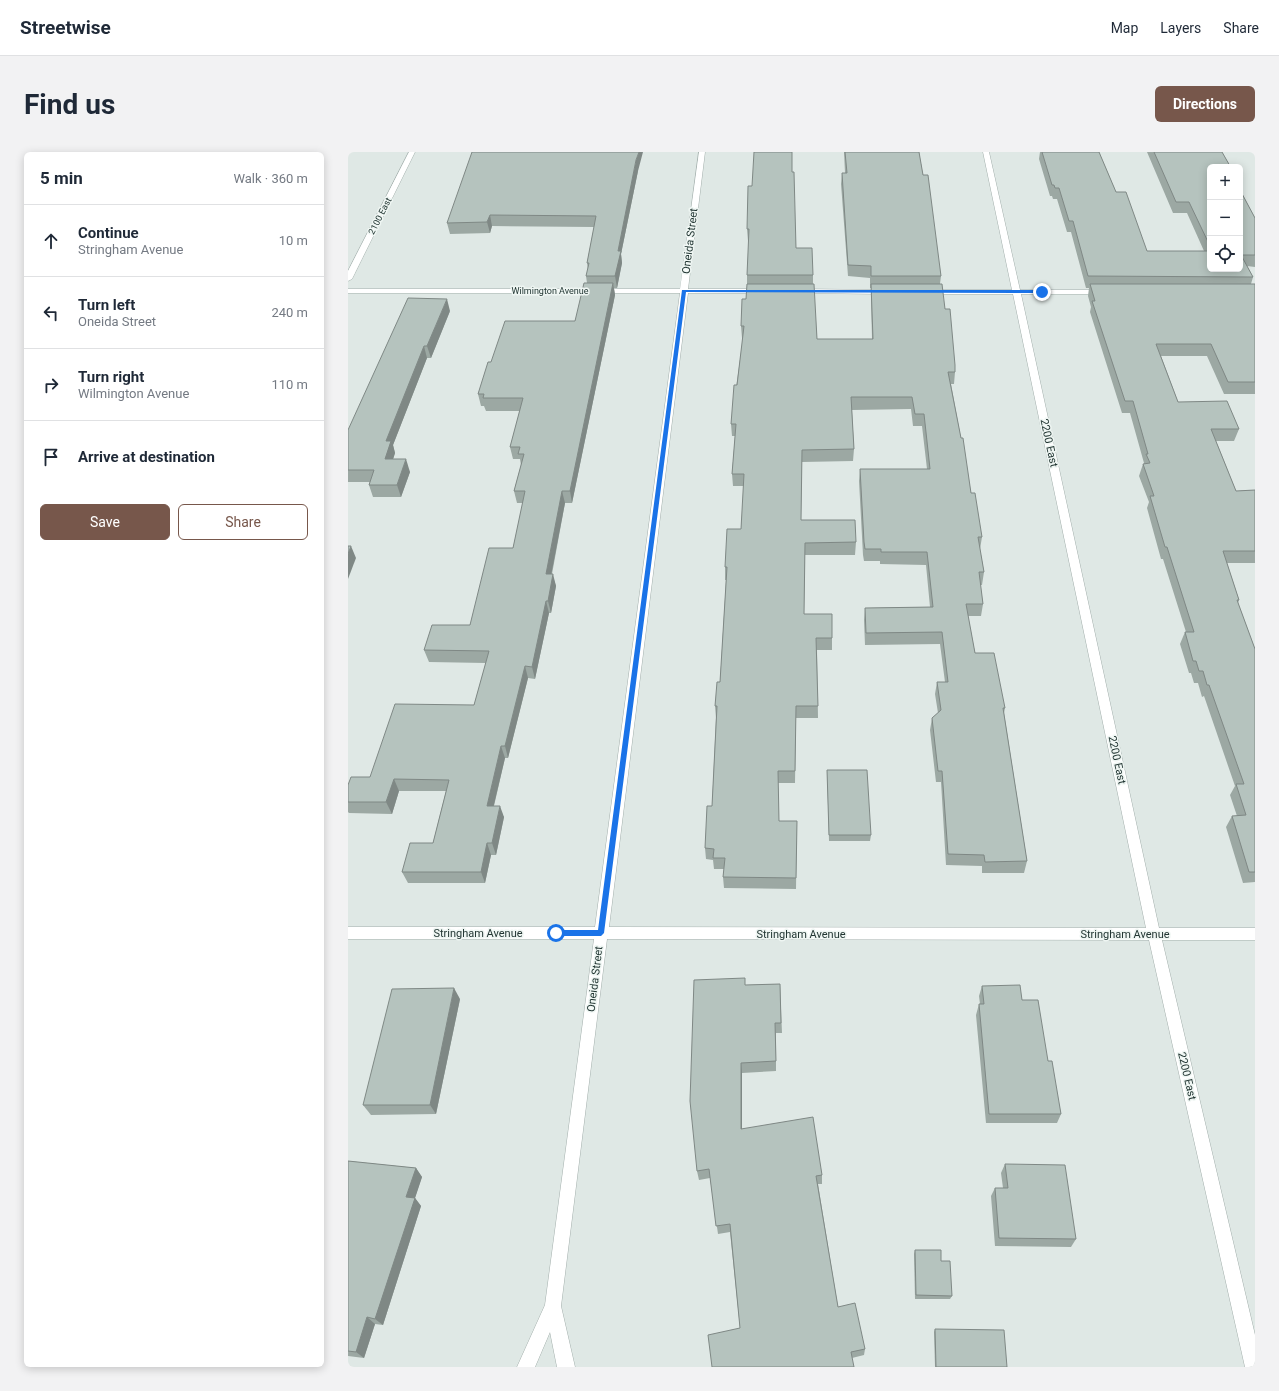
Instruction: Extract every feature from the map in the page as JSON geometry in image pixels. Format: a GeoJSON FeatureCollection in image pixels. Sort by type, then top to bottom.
{"type":"FeatureCollection","features":[{"type":"Feature","properties":{"kind":"street","name":"2100 East"},"geometry":{"type":"LineString","coordinates":[[348,279],[412,152]]}},
{"type":"Feature","properties":{"kind":"street","name":"Oneida Street"},"geometry":{"type":"LineString","coordinates":[[526,1367],[553,1306],[702,152]]}},
{"type":"Feature","properties":{"kind":"street","name":"2200 East"},"geometry":{"type":"LineString","coordinates":[[986,152],[1154,934],[1254,1367]]}},
{"type":"Feature","properties":{"kind":"street","name":"Wilmington Avenue"},"geometry":{"type":"LineString","coordinates":[[348,291],[770,291]]}},
{"type":"Feature","properties":{"kind":"street"},"geometry":{"type":"LineString","coordinates":[[794,291],[896,292]]}},
{"type":"Feature","properties":{"kind":"street"},"geometry":{"type":"LineString","coordinates":[[920,292],[1113,292]]}},
{"type":"Feature","properties":{"kind":"street","name":"Stringham Avenue"},"geometry":{"type":"LineString","coordinates":[[348,933],[1255,934]]}},
{"type":"Feature","properties":{"kind":"street","name":"Oneida Street"},"geometry":{"type":"LineString","coordinates":[[553,1306],[566,1367]]}},
{"type":"Feature","properties":{"kind":"building"},"geometry":{"type":"Polygon","coordinates":[[[472,152],[639,152],[636,160],[618,251],[621,251],[615,276],[586,276],[596,216],[490,215],[487,222],[447,223],[472,152]]]}},
{"type":"Feature","properties":{"kind":"building"},"geometry":{"type":"Polygon","coordinates":[[[754,152],[792,152],[796,248],[812,248],[813,275],[747,275],[749,229],[747,229],[748,186],[752,186],[754,152]]]}},
{"type":"Feature","properties":{"kind":"building"},"geometry":{"type":"Polygon","coordinates":[[[845,152],[919,152],[923,175],[928,175],[941,276],[871,276],[871,266],[848,265],[842,173],[847,173],[845,152]]]}},
{"type":"Feature","properties":{"kind":"building"},"geometry":{"type":"Polygon","coordinates":[[[1042,152],[1099,152],[1116,192],[1126,192],[1147,251],[1207,251],[1207,272],[1243,272],[1243,259],[1253,277],[1088,276],[1073,221],[1069,221],[1059,188],[1055,188],[1054,185],[1052,185],[1042,152]]]}},
{"type":"Feature","properties":{"kind":"building"},"geometry":{"type":"Polygon","coordinates":[[[1154,152],[1222,152],[1229,164],[1207,164],[1207,240],[1189,202],[1176,202],[1154,152]]]}},
{"type":"Feature","properties":{"kind":"building"},"geometry":{"type":"Polygon","coordinates":[[[1243,196],[1255,218],[1255,255],[1243,255],[1243,196]]]}},
{"type":"Feature","properties":{"kind":"building"},"geometry":{"type":"Polygon","coordinates":[[[584,283],[613,283],[570,491],[562,491],[546,574],[553,574],[548,601],[546,601],[532,667],[525,666],[505,746],[501,746],[487,806],[500,806],[492,843],[487,843],[481,872],[402,872],[410,843],[433,843],[449,780],[394,779],[386,802],[348,802],[348,785],[351,777],[370,777],[395,704],[474,705],[489,651],[424,650],[432,625],[470,625],[489,548],[513,548],[525,491],[514,491],[524,454],[518,454],[520,447],[510,447],[523,398],[483,398],[484,394],[478,394],[488,362],[491,362],[505,321],[575,321],[584,283]]]}},
{"type":"Feature","properties":{"kind":"building"},"geometry":{"type":"Polygon","coordinates":[[[747,284],[814,284],[817,339],[873,339],[871,284],[942,284],[945,309],[950,309],[955,365],[955,372],[948,372],[961,438],[963,438],[971,493],[975,493],[982,537],[978,537],[984,572],[979,572],[983,604],[966,604],[975,653],[994,653],[1005,708],[1003,708],[1027,861],[985,862],[984,855],[948,854],[942,771],[938,771],[932,718],[941,710],[937,682],[948,682],[942,632],[866,633],[865,608],[933,607],[927,552],[881,552],[881,549],[865,549],[864,542],[860,469],[930,469],[924,414],[915,414],[912,397],[851,397],[854,449],[802,450],[801,520],[855,520],[856,542],[805,543],[804,614],[832,614],[832,638],[816,638],[818,706],[796,706],[795,771],[778,771],[779,821],[797,821],[796,878],[723,877],[725,858],[713,858],[714,849],[705,848],[707,806],[712,806],[717,706],[715,706],[717,682],[720,682],[727,567],[725,567],[727,529],[741,529],[744,474],[732,474],[736,424],[731,424],[734,385],[737,385],[744,326],[741,326],[742,299],[746,299],[747,284]]]}},
{"type":"Feature","properties":{"kind":"building"},"geometry":{"type":"Polygon","coordinates":[[[1090,284],[1255,284],[1255,382],[1228,382],[1211,344],[1156,344],[1178,402],[1227,401],[1239,429],[1211,429],[1236,491],[1255,490],[1255,551],[1223,551],[1239,600],[1237,600],[1255,649],[1255,872],[1249,872],[1232,816],[1246,815],[1236,784],[1244,784],[1209,685],[1207,685],[1203,671],[1199,671],[1196,661],[1193,661],[1185,632],[1194,632],[1167,547],[1165,547],[1150,496],[1154,496],[1143,464],[1150,463],[1146,454],[1148,454],[1133,401],[1125,401],[1092,301],[1095,301],[1090,284]]]}},
{"type":"Feature","properties":{"kind":"building"},"geometry":{"type":"Polygon","coordinates":[[[408,298],[447,299],[427,346],[424,346],[386,441],[391,441],[385,459],[406,459],[397,485],[369,485],[374,470],[348,470],[348,430],[408,298]]]}},
{"type":"Feature","properties":{"kind":"building"},"geometry":{"type":"Polygon","coordinates":[[[348,546],[351,546],[348,554],[348,546]]]}},
{"type":"Feature","properties":{"kind":"building"},"geometry":{"type":"Polygon","coordinates":[[[827,770],[867,770],[871,835],[829,835],[827,770]]]}},
{"type":"Feature","properties":{"kind":"building"},"geometry":{"type":"Polygon","coordinates":[[[745,978],[745,985],[780,984],[781,1023],[775,1023],[776,1061],[741,1063],[741,1129],[813,1117],[822,1175],[816,1176],[838,1307],[855,1303],[865,1349],[851,1352],[854,1367],[712,1367],[708,1335],[740,1328],[730,1224],[716,1226],[709,1169],[697,1171],[690,1101],[694,980],[745,978]]]}},
{"type":"Feature","properties":{"kind":"building"},"geometry":{"type":"Polygon","coordinates":[[[1020,985],[1022,1000],[1038,1000],[1048,1061],[1052,1061],[1061,1114],[989,1114],[979,1004],[984,1004],[982,986],[1020,985]]]}},
{"type":"Feature","properties":{"kind":"building"},"geometry":{"type":"Polygon","coordinates":[[[454,988],[430,1105],[363,1105],[392,989],[454,988]]]}},
{"type":"Feature","properties":{"kind":"building"},"geometry":{"type":"Polygon","coordinates":[[[348,1161],[416,1168],[406,1197],[415,1198],[375,1319],[367,1317],[356,1352],[348,1351],[348,1161]]]}},
{"type":"Feature","properties":{"kind":"building"},"geometry":{"type":"Polygon","coordinates":[[[1005,1164],[1065,1165],[1076,1239],[999,1238],[995,1188],[1008,1188],[1005,1164]]]}},
{"type":"Feature","properties":{"kind":"building"},"geometry":{"type":"Polygon","coordinates":[[[915,1250],[941,1250],[941,1261],[950,1261],[952,1296],[916,1295],[915,1250]]]}},
{"type":"Feature","properties":{"kind":"building"},"geometry":{"type":"Polygon","coordinates":[[[935,1329],[1004,1330],[1007,1367],[936,1367],[935,1329]]]}},
{"type":"Feature","properties":{"kind":"route"},"geometry":{"type":"LineString","coordinates":[[556,933],[601,933],[684,291],[1042,292]]}}]}
